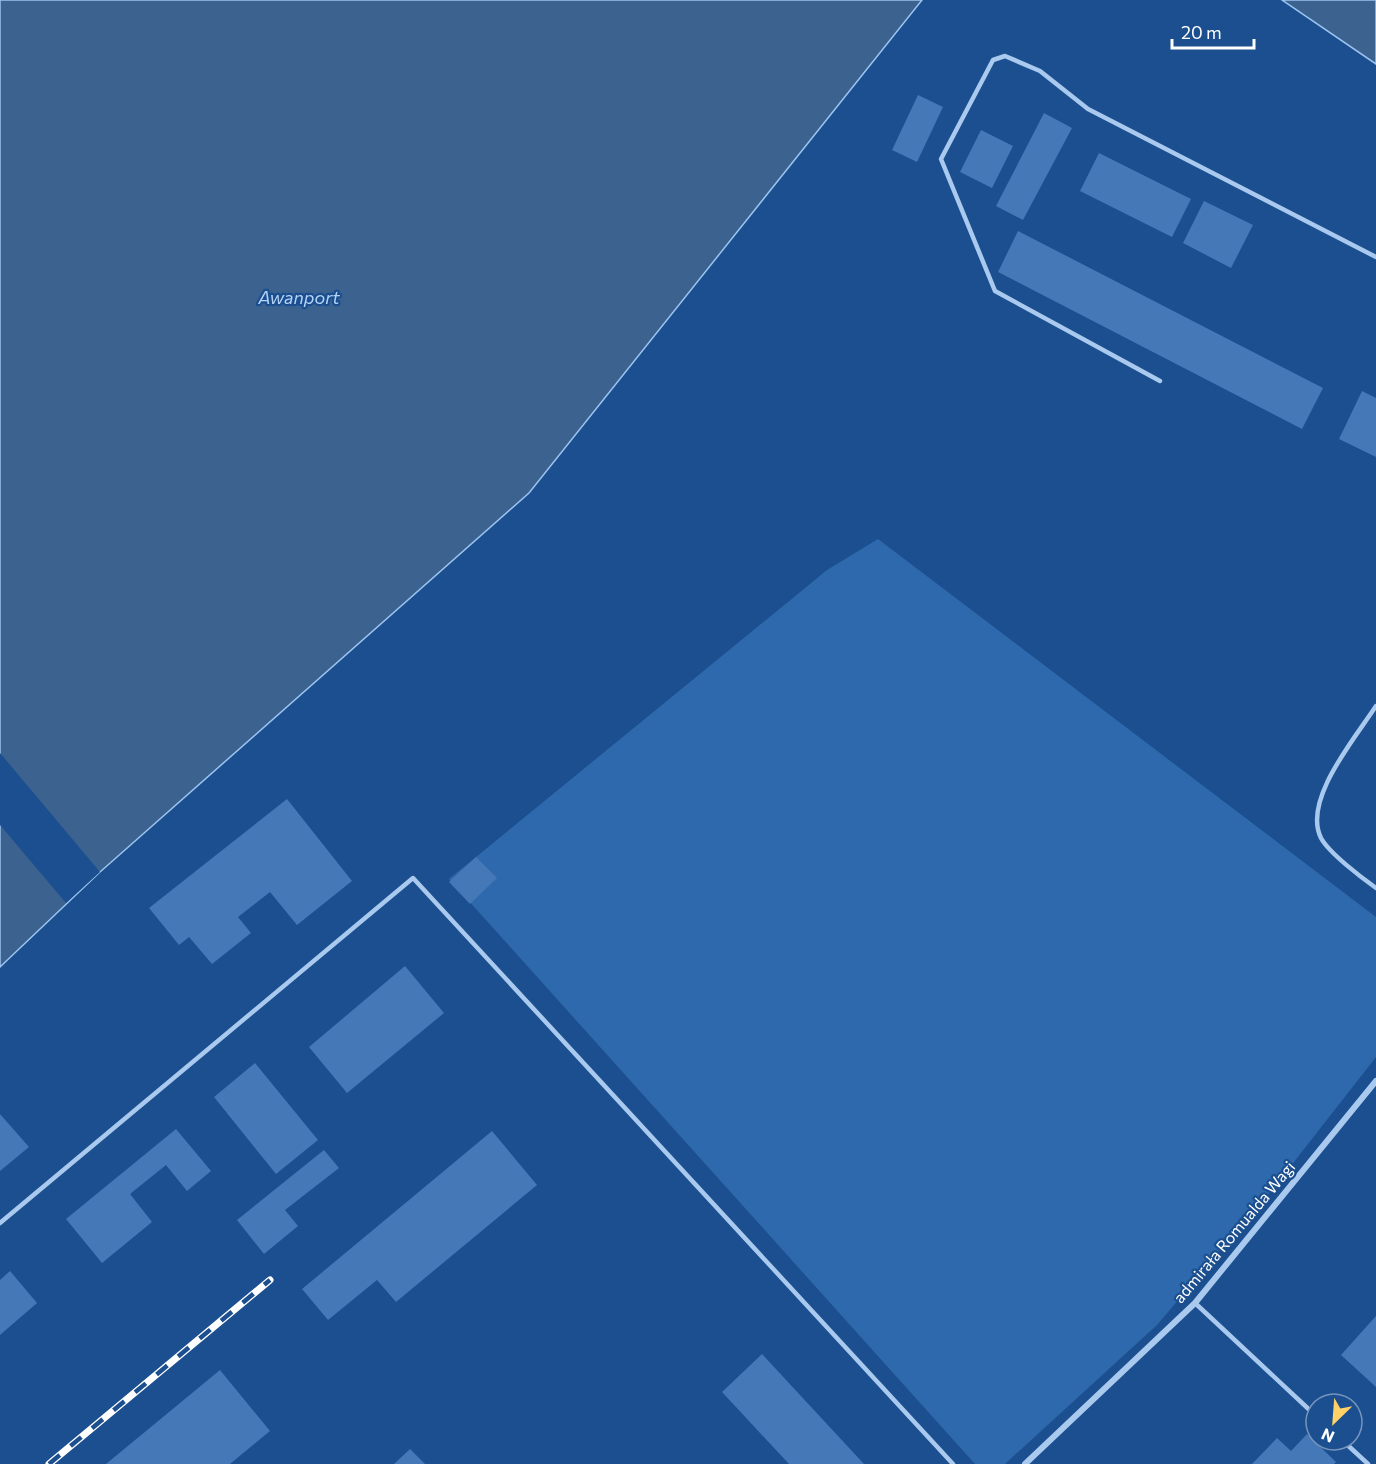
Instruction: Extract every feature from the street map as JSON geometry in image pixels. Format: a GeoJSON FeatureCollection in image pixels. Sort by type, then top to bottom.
{"type":"FeatureCollection","features":[{"type":"Feature","properties":{"kind":"street","name":"admirała Romualda Wagi"},"geometry":{"type":"LineString","coordinates":[[1025,1464],[1195,1303],[1376,1082]]}},
{"type":"Feature","properties":{"kind":"lane"},"geometry":{"type":"LineString","coordinates":[[1160,381],[995,291],[941,159],[993,60],[1005,56],[1040,71],[1088,109],[1376,257]]}},
{"type":"Feature","properties":{"kind":"lane"},"geometry":{"type":"LineString","coordinates":[[1376,706],[1322,791],[1317,818],[1322,838],[1353,871],[1376,888]]}},
{"type":"Feature","properties":{"kind":"lane"},"geometry":{"type":"LineString","coordinates":[[0,1223],[413,878],[953,1464]]}},
{"type":"Feature","properties":{"kind":"lane"},"geometry":{"type":"LineString","coordinates":[[1195,1303],[1304,1405]]}},
{"type":"Feature","properties":{"kind":"lane"},"geometry":{"type":"LineString","coordinates":[[1355,1452],[1368,1464]]}},
{"type":"Feature","properties":{"kind":"shaded area"},"geometry":{"type":"Polygon","coordinates":[[[878,539],[1376,917],[1376,1057],[1276,1185],[1157,1325],[1005,1464],[975,1464],[449,879],[827,570],[878,539]]]}},
{"type":"Feature","properties":{"kind":"water","name":"Awanport"},"geometry":{"type":"Polygon","coordinates":[[[0,0],[922,0],[529,493],[100,872],[0,967],[0,0]]]}},
{"type":"Feature","properties":{"kind":"water"},"geometry":{"type":"Polygon","coordinates":[[[1282,0],[1376,0],[1376,64],[1282,0]]]}},
{"type":"Feature","properties":{"kind":"pier"},"geometry":{"type":"Polygon","coordinates":[[[0,753],[100,872],[66,903],[0,825],[0,753]]]}},
{"type":"Feature","properties":{"kind":"building"},"geometry":{"type":"Polygon","coordinates":[[[918,95],[943,107],[917,162],[892,150],[918,95]]]}},
{"type":"Feature","properties":{"kind":"building"},"geometry":{"type":"Polygon","coordinates":[[[1044,113],[1072,128],[1023,220],[996,206],[1044,113]]]}},
{"type":"Feature","properties":{"kind":"building"},"geometry":{"type":"Polygon","coordinates":[[[981,130],[1013,146],[992,188],[960,172],[981,130]]]}},
{"type":"Feature","properties":{"kind":"building"},"geometry":{"type":"Polygon","coordinates":[[[1099,153],[1191,199],[1172,237],[1080,191],[1099,153]]]}},
{"type":"Feature","properties":{"kind":"building"},"geometry":{"type":"Polygon","coordinates":[[[1204,201],[1253,225],[1231,268],[1183,243],[1204,201]]]}},
{"type":"Feature","properties":{"kind":"building"},"geometry":{"type":"Polygon","coordinates":[[[1018,231],[1323,388],[1302,429],[998,272],[1018,231]]]}},
{"type":"Feature","properties":{"kind":"building"},"geometry":{"type":"Polygon","coordinates":[[[1362,391],[1376,398],[1376,457],[1339,439],[1362,391]]]}},
{"type":"Feature","properties":{"kind":"building"},"geometry":{"type":"Polygon","coordinates":[[[287,799],[352,881],[297,925],[270,892],[238,917],[251,933],[212,964],[189,937],[179,945],[149,908],[287,799]]]}},
{"type":"Feature","properties":{"kind":"building"},"geometry":{"type":"Polygon","coordinates":[[[476,857],[497,878],[470,904],[449,882],[476,857]]]}},
{"type":"Feature","properties":{"kind":"building"},"geometry":{"type":"Polygon","coordinates":[[[405,966],[444,1013],[347,1093],[309,1047],[405,966]]]}},
{"type":"Feature","properties":{"kind":"building"},"geometry":{"type":"Polygon","coordinates":[[[255,1063],[318,1140],[276,1174],[214,1097],[255,1063]]]}},
{"type":"Feature","properties":{"kind":"building"},"geometry":{"type":"Polygon","coordinates":[[[0,1114],[29,1147],[0,1171],[0,1114]]]}},
{"type":"Feature","properties":{"kind":"building"},"geometry":{"type":"Polygon","coordinates":[[[176,1129],[211,1171],[187,1191],[166,1165],[130,1194],[152,1222],[102,1263],[66,1219],[176,1129]]]}},
{"type":"Feature","properties":{"kind":"building"},"geometry":{"type":"Polygon","coordinates":[[[492,1131],[537,1185],[396,1302],[377,1280],[328,1320],[302,1289],[492,1131]]]}},
{"type":"Feature","properties":{"kind":"building"},"geometry":{"type":"Polygon","coordinates":[[[324,1150],[339,1168],[285,1210],[298,1226],[264,1254],[237,1220],[324,1150]]]}},
{"type":"Feature","properties":{"kind":"building"},"geometry":{"type":"Polygon","coordinates":[[[10,1271],[37,1303],[0,1335],[0,1280],[10,1271]]]}},
{"type":"Feature","properties":{"kind":"building"},"geometry":{"type":"Polygon","coordinates":[[[1376,1316],[1376,1387],[1341,1355],[1376,1316]]]}},
{"type":"Feature","properties":{"kind":"building"},"geometry":{"type":"Polygon","coordinates":[[[762,1354],[864,1464],[789,1464],[722,1392],[762,1354]]]}},
{"type":"Feature","properties":{"kind":"building"},"geometry":{"type":"Polygon","coordinates":[[[220,1370],[270,1431],[230,1464],[106,1464],[220,1370]]]}},
{"type":"Feature","properties":{"kind":"building"},"geometry":{"type":"Polygon","coordinates":[[[1304,1437],[1304,1452],[1326,1452],[1336,1462],[1334,1464],[1252,1464],[1277,1438],[1291,1451],[1304,1437]]]}},
{"type":"Feature","properties":{"kind":"building"},"geometry":{"type":"Polygon","coordinates":[[[410,1449],[425,1464],[394,1464],[410,1449]]]}},
{"type":"Feature","properties":{"kind":"railway"},"geometry":{"type":"LineString","coordinates":[[49,1464],[270,1280]]}}]}
